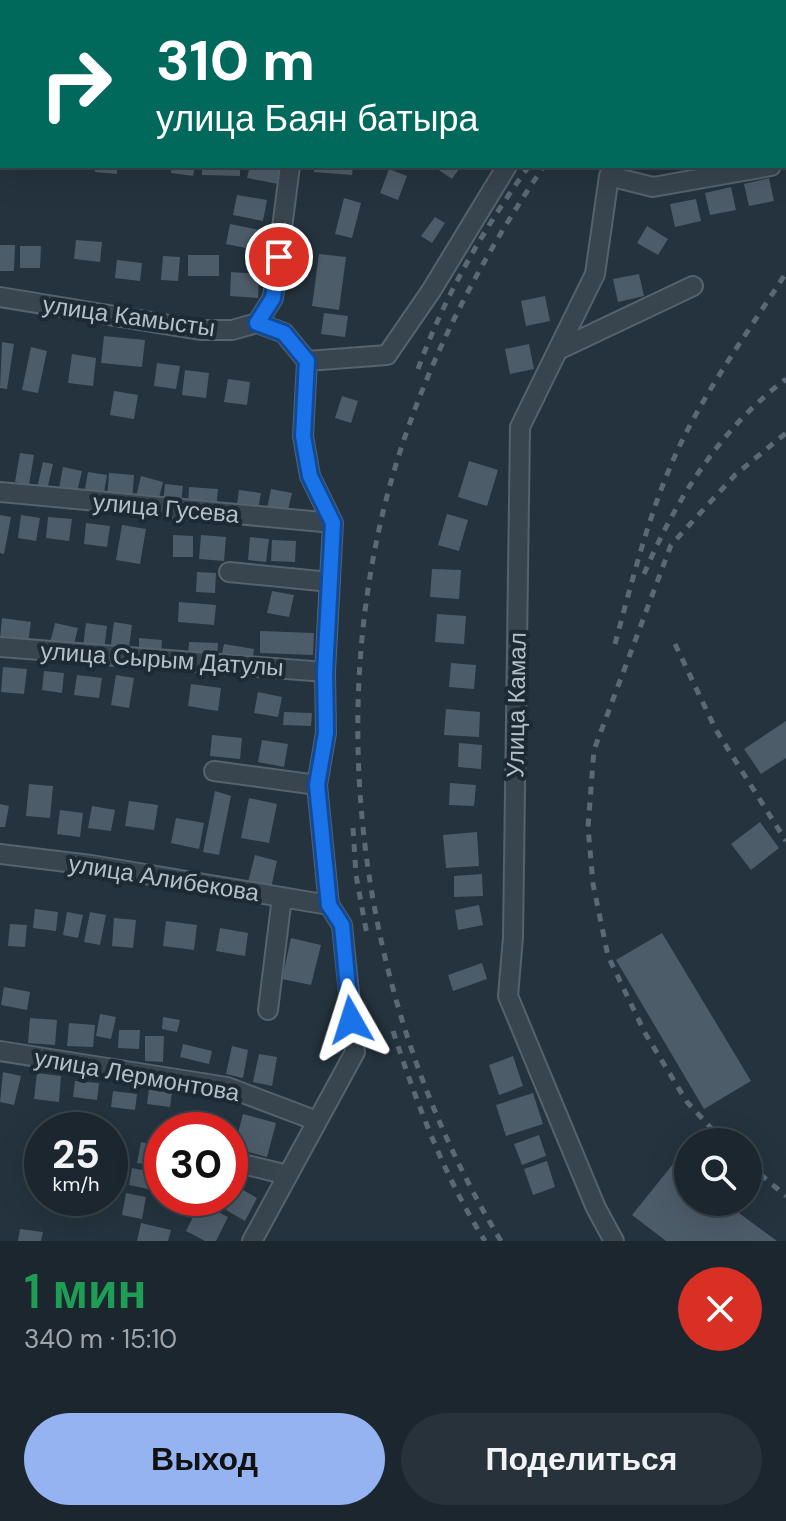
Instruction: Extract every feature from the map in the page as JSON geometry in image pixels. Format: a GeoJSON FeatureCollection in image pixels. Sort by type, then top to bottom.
{"type":"FeatureCollection","features":[{"type":"Feature","properties":{"kind":"street"},"geometry":{"type":"LineString","coordinates":[[252,1241],[355,1052],[342,925],[329,905],[317,785],[326,733],[325,672],[333,523],[310,476],[303,436],[307,361],[284,333],[257,323],[273,298],[290,168]]}},
{"type":"Feature","properties":{"kind":"street"},"geometry":{"type":"LineString","coordinates":[[307,361],[387,355],[431,291],[506,168]]}},
{"type":"Feature","properties":{"kind":"street"},"geometry":{"type":"LineString","coordinates":[[612,171],[653,187],[760,168]]}},
{"type":"Feature","properties":{"kind":"street","name":"Улица Камал"},"geometry":{"type":"LineString","coordinates":[[612,171],[595,274],[520,427],[513,937],[508,996],[596,1208],[614,1241]]}},
{"type":"Feature","properties":{"kind":"street"},"geometry":{"type":"LineString","coordinates":[[558,350],[693,286]]}},
{"type":"Feature","properties":{"kind":"street","name":"улица Камысты"},"geometry":{"type":"LineString","coordinates":[[0,297],[200,330],[232,330],[257,323]]}},
{"type":"Feature","properties":{"kind":"street","name":"улица Гусева"},"geometry":{"type":"LineString","coordinates":[[0,492],[333,523]]}},
{"type":"Feature","properties":{"kind":"street"},"geometry":{"type":"LineString","coordinates":[[229,572],[330,582]]}},
{"type":"Feature","properties":{"kind":"street","name":"улица Сырым Датулы"},"geometry":{"type":"LineString","coordinates":[[0,647],[325,672]]}},
{"type":"Feature","properties":{"kind":"street"},"geometry":{"type":"LineString","coordinates":[[214,771],[317,785]]}},
{"type":"Feature","properties":{"kind":"street","name":"улица Алибекова"},"geometry":{"type":"LineString","coordinates":[[0,854],[91,865],[329,905]]}},
{"type":"Feature","properties":{"kind":"street"},"geometry":{"type":"LineString","coordinates":[[268,1010],[282,897]]}},
{"type":"Feature","properties":{"kind":"street","name":"улица Лермонтова"},"geometry":{"type":"LineString","coordinates":[[0,1051],[227,1087],[317,1121]]}},
{"type":"Feature","properties":{"kind":"street"},"geometry":{"type":"LineString","coordinates":[[248,1165],[288,1175]]}},
{"type":"Feature","properties":{"kind":"building"},"geometry":{"type":"Polygon","coordinates":[[[95,168],[117,168],[117,174],[95,172],[95,168]]]}},
{"type":"Feature","properties":{"kind":"building"},"geometry":{"type":"Polygon","coordinates":[[[172,168],[195,168],[193,176],[171,173],[172,168]]]}},
{"type":"Feature","properties":{"kind":"building"},"geometry":{"type":"Polygon","coordinates":[[[202,168],[240,168],[240,176],[202,175],[202,168]]]}},
{"type":"Feature","properties":{"kind":"building"},"geometry":{"type":"Polygon","coordinates":[[[250,168],[281,168],[278,184],[247,178],[250,168]]]}},
{"type":"Feature","properties":{"kind":"building"},"geometry":{"type":"Polygon","coordinates":[[[314,168],[353,168],[352,175],[314,172],[314,168]]]}},
{"type":"Feature","properties":{"kind":"building"},"geometry":{"type":"Polygon","coordinates":[[[436,168],[460,168],[452,179],[436,168]]]}},
{"type":"Feature","properties":{"kind":"building"},"geometry":{"type":"Polygon","coordinates":[[[389,169],[407,176],[398,200],[380,193],[389,169]]]}},
{"type":"Feature","properties":{"kind":"building"},"geometry":{"type":"Polygon","coordinates":[[[769,178],[774,201],[749,206],[744,184],[769,178]]]}},
{"type":"Feature","properties":{"kind":"building"},"geometry":{"type":"Polygon","coordinates":[[[731,187],[736,210],[710,215],[705,193],[731,187]]]}},
{"type":"Feature","properties":{"kind":"building"},"geometry":{"type":"Polygon","coordinates":[[[237,195],[267,200],[263,221],[233,215],[237,195]]]}},
{"type":"Feature","properties":{"kind":"building"},"geometry":{"type":"Polygon","coordinates":[[[344,198],[361,203],[352,238],[335,234],[344,198]]]}},
{"type":"Feature","properties":{"kind":"building"},"geometry":{"type":"Polygon","coordinates":[[[696,199],[701,221],[675,227],[670,204],[696,199]]]}},
{"type":"Feature","properties":{"kind":"building"},"geometry":{"type":"Polygon","coordinates":[[[435,217],[445,223],[432,243],[421,236],[435,217]]]}},
{"type":"Feature","properties":{"kind":"building"},"geometry":{"type":"Polygon","coordinates":[[[230,224],[260,230],[256,250],[226,244],[230,224]]]}},
{"type":"Feature","properties":{"kind":"building"},"geometry":{"type":"Polygon","coordinates":[[[647,226],[668,239],[658,255],[637,243],[647,226]]]}},
{"type":"Feature","properties":{"kind":"building"},"geometry":{"type":"Polygon","coordinates":[[[76,240],[102,242],[100,262],[74,259],[76,240]]]}},
{"type":"Feature","properties":{"kind":"building"},"geometry":{"type":"Polygon","coordinates":[[[0,245],[15,245],[14,271],[0,271],[0,245]]]}},
{"type":"Feature","properties":{"kind":"building"},"geometry":{"type":"Polygon","coordinates":[[[20,246],[41,246],[40,268],[20,268],[20,246]]]}},
{"type":"Feature","properties":{"kind":"building"},"geometry":{"type":"Polygon","coordinates":[[[319,254],[346,257],[339,310],[312,306],[319,254]]]}},
{"type":"Feature","properties":{"kind":"building"},"geometry":{"type":"Polygon","coordinates":[[[188,255],[219,255],[219,276],[188,276],[188,255]]]}},
{"type":"Feature","properties":{"kind":"building"},"geometry":{"type":"Polygon","coordinates":[[[163,256],[180,257],[178,281],[161,280],[163,256]]]}},
{"type":"Feature","properties":{"kind":"building"},"geometry":{"type":"Polygon","coordinates":[[[117,260],[142,263],[140,281],[115,278],[117,260]]]}},
{"type":"Feature","properties":{"kind":"building"},"geometry":{"type":"Polygon","coordinates":[[[231,272],[259,274],[258,298],[230,296],[231,272]]]}},
{"type":"Feature","properties":{"kind":"building"},"geometry":{"type":"Polygon","coordinates":[[[639,274],[644,296],[618,302],[613,279],[639,274]]]}},
{"type":"Feature","properties":{"kind":"building"},"geometry":{"type":"Polygon","coordinates":[[[545,296],[550,321],[526,326],[521,301],[545,296]]]}},
{"type":"Feature","properties":{"kind":"building"},"geometry":{"type":"Polygon","coordinates":[[[324,313],[348,316],[345,337],[321,334],[324,313]]]}},
{"type":"Feature","properties":{"kind":"building"},"geometry":{"type":"Polygon","coordinates":[[[104,336],[145,340],[142,367],[101,363],[104,336]]]}},
{"type":"Feature","properties":{"kind":"building"},"geometry":{"type":"Polygon","coordinates":[[[2,342],[14,344],[7,389],[0,388],[2,342]]]}},
{"type":"Feature","properties":{"kind":"building"},"geometry":{"type":"Polygon","coordinates":[[[529,344],[534,369],[510,374],[505,349],[529,344]]]}},
{"type":"Feature","properties":{"kind":"building"},"geometry":{"type":"Polygon","coordinates":[[[31,347],[47,351],[38,393],[22,390],[31,347]]]}},
{"type":"Feature","properties":{"kind":"building"},"geometry":{"type":"Polygon","coordinates":[[[72,354],[96,358],[93,386],[68,383],[72,354]]]}},
{"type":"Feature","properties":{"kind":"building"},"geometry":{"type":"Polygon","coordinates":[[[157,363],[180,366],[176,389],[154,386],[157,363]]]}},
{"type":"Feature","properties":{"kind":"building"},"geometry":{"type":"Polygon","coordinates":[[[185,370],[209,373],[206,398],[182,395],[185,370]]]}},
{"type":"Feature","properties":{"kind":"building"},"geometry":{"type":"Polygon","coordinates":[[[228,379],[250,382],[247,405],[224,402],[228,379]]]}},
{"type":"Feature","properties":{"kind":"building"},"geometry":{"type":"Polygon","coordinates":[[[114,391],[138,395],[134,419],[110,415],[114,391]]]}},
{"type":"Feature","properties":{"kind":"building"},"geometry":{"type":"Polygon","coordinates":[[[342,396],[358,401],[351,423],[335,418],[342,396]]]}},
{"type":"Feature","properties":{"kind":"building"},"geometry":{"type":"Polygon","coordinates":[[[20,453],[34,455],[29,485],[15,482],[20,453]]]}},
{"type":"Feature","properties":{"kind":"building"},"geometry":{"type":"Polygon","coordinates":[[[469,461],[498,470],[487,506],[458,497],[469,461]]]}},
{"type":"Feature","properties":{"kind":"building"},"geometry":{"type":"Polygon","coordinates":[[[43,462],[53,464],[47,490],[37,488],[43,462]]]}},
{"type":"Feature","properties":{"kind":"building"},"geometry":{"type":"Polygon","coordinates":[[[63,467],[82,471],[77,492],[59,488],[63,467]]]}},
{"type":"Feature","properties":{"kind":"building"},"geometry":{"type":"Polygon","coordinates":[[[88,472],[107,475],[103,498],[84,495],[88,472]]]}},
{"type":"Feature","properties":{"kind":"building"},"geometry":{"type":"Polygon","coordinates":[[[109,473],[134,475],[132,502],[107,500],[109,473]]]}},
{"type":"Feature","properties":{"kind":"building"},"geometry":{"type":"Polygon","coordinates":[[[141,476],[163,482],[158,502],[136,497],[141,476]]]}},
{"type":"Feature","properties":{"kind":"building"},"geometry":{"type":"Polygon","coordinates":[[[165,484],[183,486],[181,504],[163,503],[165,484]]]}},
{"type":"Feature","properties":{"kind":"building"},"geometry":{"type":"Polygon","coordinates":[[[189,487],[218,489],[216,509],[188,506],[189,487]]]}},
{"type":"Feature","properties":{"kind":"building"},"geometry":{"type":"Polygon","coordinates":[[[271,489],[292,493],[287,514],[267,509],[271,489]]]}},
{"type":"Feature","properties":{"kind":"building"},"geometry":{"type":"Polygon","coordinates":[[[239,490],[261,493],[257,514],[236,511],[239,490]]]}},
{"type":"Feature","properties":{"kind":"building"},"geometry":{"type":"Polygon","coordinates":[[[447,514],[468,520],[459,551],[438,545],[447,514]]]}},
{"type":"Feature","properties":{"kind":"building"},"geometry":{"type":"Polygon","coordinates":[[[0,515],[11,517],[4,554],[0,553],[0,515]]]}},
{"type":"Feature","properties":{"kind":"building"},"geometry":{"type":"Polygon","coordinates":[[[21,515],[40,518],[36,541],[18,538],[21,515]]]}},
{"type":"Feature","properties":{"kind":"building"},"geometry":{"type":"Polygon","coordinates":[[[48,517],[72,519],[69,541],[46,538],[48,517]]]}},
{"type":"Feature","properties":{"kind":"building"},"geometry":{"type":"Polygon","coordinates":[[[86,523],[110,526],[107,547],[84,544],[86,523]]]}},
{"type":"Feature","properties":{"kind":"building"},"geometry":{"type":"Polygon","coordinates":[[[122,525],[146,529],[140,564],[116,560],[122,525]]]}},
{"type":"Feature","properties":{"kind":"building"},"geometry":{"type":"Polygon","coordinates":[[[173,535],[193,536],[193,557],[173,557],[173,535]]]}},
{"type":"Feature","properties":{"kind":"building"},"geometry":{"type":"Polygon","coordinates":[[[201,535],[226,537],[224,561],[199,559],[201,535]]]}},
{"type":"Feature","properties":{"kind":"building"},"geometry":{"type":"Polygon","coordinates":[[[250,537],[269,539],[266,562],[248,560],[250,537]]]}},
{"type":"Feature","properties":{"kind":"building"},"geometry":{"type":"Polygon","coordinates":[[[272,540],[296,541],[295,562],[271,561],[272,540]]]}},
{"type":"Feature","properties":{"kind":"building"},"geometry":{"type":"Polygon","coordinates":[[[432,569],[461,570],[459,599],[430,597],[432,569]]]}},
{"type":"Feature","properties":{"kind":"building"},"geometry":{"type":"Polygon","coordinates":[[[197,572],[216,573],[215,593],[196,592],[197,572]]]}},
{"type":"Feature","properties":{"kind":"building"},"geometry":{"type":"Polygon","coordinates":[[[272,591],[294,595],[289,617],[267,613],[272,591]]]}},
{"type":"Feature","properties":{"kind":"building"},"geometry":{"type":"Polygon","coordinates":[[[179,602],[216,605],[214,625],[178,622],[179,602]]]}},
{"type":"Feature","properties":{"kind":"building"},"geometry":{"type":"Polygon","coordinates":[[[437,614],[466,616],[464,644],[435,642],[437,614]]]}},
{"type":"Feature","properties":{"kind":"building"},"geometry":{"type":"Polygon","coordinates":[[[2,618],[31,622],[28,643],[0,640],[2,618]]]}},
{"type":"Feature","properties":{"kind":"building"},"geometry":{"type":"Polygon","coordinates":[[[114,622],[132,625],[128,654],[110,651],[114,622]]]}},
{"type":"Feature","properties":{"kind":"building"},"geometry":{"type":"Polygon","coordinates":[[[55,623],[78,628],[73,648],[50,643],[55,623]]]}},
{"type":"Feature","properties":{"kind":"building"},"geometry":{"type":"Polygon","coordinates":[[[86,623],[107,626],[104,650],[83,647],[86,623]]]}},
{"type":"Feature","properties":{"kind":"building"},"geometry":{"type":"Polygon","coordinates":[[[260,631],[314,633],[313,655],[260,653],[260,631]]]}},
{"type":"Feature","properties":{"kind":"building"},"geometry":{"type":"Polygon","coordinates":[[[139,638],[162,640],[161,655],[139,654],[139,638]]]}},
{"type":"Feature","properties":{"kind":"building"},"geometry":{"type":"Polygon","coordinates":[[[189,642],[218,643],[217,658],[188,657],[189,642]]]}},
{"type":"Feature","properties":{"kind":"building"},"geometry":{"type":"Polygon","coordinates":[[[224,644],[254,649],[252,663],[221,657],[224,644]]]}},
{"type":"Feature","properties":{"kind":"building"},"geometry":{"type":"Polygon","coordinates":[[[451,663],[476,665],[474,689],[449,687],[451,663]]]}},
{"type":"Feature","properties":{"kind":"building"},"geometry":{"type":"Polygon","coordinates":[[[3,667],[27,669],[24,694],[1,692],[3,667]]]}},
{"type":"Feature","properties":{"kind":"building"},"geometry":{"type":"Polygon","coordinates":[[[44,671],[64,673],[62,693],[42,690],[44,671]]]}},
{"type":"Feature","properties":{"kind":"building"},"geometry":{"type":"Polygon","coordinates":[[[77,675],[102,678],[99,698],[74,695],[77,675]]]}},
{"type":"Feature","properties":{"kind":"building"},"geometry":{"type":"Polygon","coordinates":[[[116,675],[134,678],[129,708],[111,705],[116,675]]]}},
{"type":"Feature","properties":{"kind":"building"},"geometry":{"type":"Polygon","coordinates":[[[191,684],[221,688],[218,711],[188,706],[191,684]]]}},
{"type":"Feature","properties":{"kind":"building"},"geometry":{"type":"Polygon","coordinates":[[[258,692],[282,697],[278,717],[254,713],[258,692]]]}},
{"type":"Feature","properties":{"kind":"building"},"geometry":{"type":"Polygon","coordinates":[[[446,709],[480,712],[479,737],[444,735],[446,709]]]}},
{"type":"Feature","properties":{"kind":"building"},"geometry":{"type":"Polygon","coordinates":[[[284,712],[312,713],[311,726],[283,725],[284,712]]]}},
{"type":"Feature","properties":{"kind":"building"},"geometry":{"type":"Polygon","coordinates":[[[786,721],[786,758],[761,774],[744,749],[786,721]]]}},
{"type":"Feature","properties":{"kind":"building"},"geometry":{"type":"Polygon","coordinates":[[[212,735],[242,738],[240,759],[210,756],[212,735]]]}},
{"type":"Feature","properties":{"kind":"building"},"geometry":{"type":"Polygon","coordinates":[[[262,740],[288,744],[284,767],[258,762],[262,740]]]}},
{"type":"Feature","properties":{"kind":"building"},"geometry":{"type":"Polygon","coordinates":[[[459,743],[482,745],[481,769],[458,767],[459,743]]]}},
{"type":"Feature","properties":{"kind":"building"},"geometry":{"type":"Polygon","coordinates":[[[450,783],[476,785],[474,806],[449,805],[450,783]]]}},
{"type":"Feature","properties":{"kind":"building"},"geometry":{"type":"Polygon","coordinates":[[[29,784],[53,786],[50,818],[26,816],[29,784]]]}},
{"type":"Feature","properties":{"kind":"building"},"geometry":{"type":"Polygon","coordinates":[[[215,791],[231,796],[219,855],[203,852],[215,791]]]}},
{"type":"Feature","properties":{"kind":"building"},"geometry":{"type":"Polygon","coordinates":[[[249,798],[277,804],[269,843],[241,838],[249,798]]]}},
{"type":"Feature","properties":{"kind":"building"},"geometry":{"type":"Polygon","coordinates":[[[129,801],[158,805],[154,830],[125,826],[129,801]]]}},
{"type":"Feature","properties":{"kind":"building"},"geometry":{"type":"Polygon","coordinates":[[[0,804],[9,806],[5,827],[0,827],[0,804]]]}},
{"type":"Feature","properties":{"kind":"building"},"geometry":{"type":"Polygon","coordinates":[[[92,806],[115,810],[111,831],[88,828],[92,806]]]}},
{"type":"Feature","properties":{"kind":"building"},"geometry":{"type":"Polygon","coordinates":[[[60,810],[83,813],[80,837],[57,834],[60,810]]]}},
{"type":"Feature","properties":{"kind":"building"},"geometry":{"type":"Polygon","coordinates":[[[176,818],[204,823],[199,849],[171,843],[176,818]]]}},
{"type":"Feature","properties":{"kind":"building"},"geometry":{"type":"Polygon","coordinates":[[[760,822],[779,848],[751,870],[731,844],[760,822]]]}},
{"type":"Feature","properties":{"kind":"building"},"geometry":{"type":"Polygon","coordinates":[[[477,832],[479,866],[446,868],[443,835],[477,832]]]}},
{"type":"Feature","properties":{"kind":"building"},"geometry":{"type":"Polygon","coordinates":[[[255,855],[277,861],[271,888],[248,882],[255,855]]]}},
{"type":"Feature","properties":{"kind":"building"},"geometry":{"type":"Polygon","coordinates":[[[482,874],[483,896],[454,897],[454,876],[482,874]]]}},
{"type":"Feature","properties":{"kind":"building"},"geometry":{"type":"Polygon","coordinates":[[[479,905],[483,925],[458,930],[455,910],[479,905]]]}},
{"type":"Feature","properties":{"kind":"building"},"geometry":{"type":"Polygon","coordinates":[[[35,909],[58,912],[56,931],[33,928],[35,909]]]}},
{"type":"Feature","properties":{"kind":"building"},"geometry":{"type":"Polygon","coordinates":[[[67,912],[83,915],[78,938],[63,935],[67,912]]]}},
{"type":"Feature","properties":{"kind":"building"},"geometry":{"type":"Polygon","coordinates":[[[90,912],[106,915],[100,945],[84,942],[90,912]]]}},
{"type":"Feature","properties":{"kind":"building"},"geometry":{"type":"Polygon","coordinates":[[[114,918],[136,920],[133,948],[112,946],[114,918]]]}},
{"type":"Feature","properties":{"kind":"building"},"geometry":{"type":"Polygon","coordinates":[[[166,921],[197,925],[194,950],[163,946],[166,921]]]}},
{"type":"Feature","properties":{"kind":"building"},"geometry":{"type":"Polygon","coordinates":[[[10,924],[27,925],[25,947],[8,946],[10,924]]]}},
{"type":"Feature","properties":{"kind":"building"},"geometry":{"type":"Polygon","coordinates":[[[220,928],[248,933],[245,956],[216,951],[220,928]]]}},
{"type":"Feature","properties":{"kind":"building"},"geometry":{"type":"Polygon","coordinates":[[[662,933],[751,1081],[704,1109],[616,960],[662,933]]]}},
{"type":"Feature","properties":{"kind":"building"},"geometry":{"type":"Polygon","coordinates":[[[291,938],[321,945],[311,985],[282,979],[291,938]]]}},
{"type":"Feature","properties":{"kind":"building"},"geometry":{"type":"Polygon","coordinates":[[[482,963],[487,979],[453,991],[448,975],[482,963]]]}},
{"type":"Feature","properties":{"kind":"building"},"geometry":{"type":"Polygon","coordinates":[[[4,987],[30,992],[27,1010],[1,1005],[4,987]]]}},
{"type":"Feature","properties":{"kind":"building"},"geometry":{"type":"Polygon","coordinates":[[[100,1014],[116,1017],[111,1039],[96,1036],[100,1014]]]}},
{"type":"Feature","properties":{"kind":"building"},"geometry":{"type":"Polygon","coordinates":[[[163,1017],[180,1020],[177,1032],[162,1029],[163,1017]]]}},
{"type":"Feature","properties":{"kind":"building"},"geometry":{"type":"Polygon","coordinates":[[[30,1018],[57,1020],[55,1045],[28,1043],[30,1018]]]}},
{"type":"Feature","properties":{"kind":"building"},"geometry":{"type":"Polygon","coordinates":[[[69,1023],[95,1025],[93,1047],[67,1046],[69,1023]]]}},
{"type":"Feature","properties":{"kind":"building"},"geometry":{"type":"Polygon","coordinates":[[[119,1030],[140,1030],[139,1049],[118,1048],[119,1030]]]}},
{"type":"Feature","properties":{"kind":"building"},"geometry":{"type":"Polygon","coordinates":[[[145,1036],[164,1036],[163,1062],[145,1061],[145,1036]]]}},
{"type":"Feature","properties":{"kind":"building"},"geometry":{"type":"Polygon","coordinates":[[[183,1044],[212,1051],[209,1064],[180,1057],[183,1044]]]}},
{"type":"Feature","properties":{"kind":"building"},"geometry":{"type":"Polygon","coordinates":[[[232,1046],[248,1050],[243,1078],[226,1074],[232,1046]]]}},
{"type":"Feature","properties":{"kind":"building"},"geometry":{"type":"Polygon","coordinates":[[[259,1054],[277,1057],[272,1086],[253,1082],[259,1054]]]}},
{"type":"Feature","properties":{"kind":"building"},"geometry":{"type":"Polygon","coordinates":[[[513,1056],[523,1086],[499,1095],[489,1065],[513,1056]]]}},
{"type":"Feature","properties":{"kind":"building"},"geometry":{"type":"Polygon","coordinates":[[[3,1072],[21,1076],[14,1105],[0,1102],[3,1072]]]}},
{"type":"Feature","properties":{"kind":"building"},"geometry":{"type":"Polygon","coordinates":[[[37,1073],[61,1076],[59,1102],[34,1099],[37,1073]]]}},
{"type":"Feature","properties":{"kind":"building"},"geometry":{"type":"Polygon","coordinates":[[[75,1081],[99,1083],[97,1100],[73,1097],[75,1081]]]}},
{"type":"Feature","properties":{"kind":"building"},"geometry":{"type":"Polygon","coordinates":[[[149,1089],[172,1092],[170,1107],[147,1104],[149,1089]]]}},
{"type":"Feature","properties":{"kind":"building"},"geometry":{"type":"Polygon","coordinates":[[[113,1091],[137,1094],[135,1110],[111,1107],[113,1091]]]}},
{"type":"Feature","properties":{"kind":"building"},"geometry":{"type":"Polygon","coordinates":[[[533,1093],[543,1124],[506,1136],[496,1105],[533,1093]]]}},
{"type":"Feature","properties":{"kind":"building"},"geometry":{"type":"Polygon","coordinates":[[[248,1115],[276,1123],[267,1157],[248,1152],[248,1115]]]}},
{"type":"Feature","properties":{"kind":"building"},"geometry":{"type":"Polygon","coordinates":[[[539,1135],[546,1156],[522,1165],[514,1144],[539,1135]]]}},
{"type":"Feature","properties":{"kind":"building"},"geometry":{"type":"Polygon","coordinates":[[[141,1142],[144,1143],[144,1164],[137,1163],[141,1142]]]}},
{"type":"Feature","properties":{"kind":"building"},"geometry":{"type":"Polygon","coordinates":[[[547,1161],[555,1187],[533,1195],[524,1169],[547,1161]]]}},
{"type":"Feature","properties":{"kind":"building"},"geometry":{"type":"Polygon","coordinates":[[[673,1164],[674,1216],[743,1216],[777,1241],[666,1241],[632,1215],[673,1164]]]}},
{"type":"Feature","properties":{"kind":"building"},"geometry":{"type":"Polygon","coordinates":[[[132,1168],[144,1170],[144,1188],[129,1185],[132,1168]]]}},
{"type":"Feature","properties":{"kind":"building"},"geometry":{"type":"Polygon","coordinates":[[[128,1193],[144,1197],[142,1219],[127,1216],[128,1193]]]}},
{"type":"Feature","properties":{"kind":"building"},"geometry":{"type":"Polygon","coordinates":[[[248,1193],[257,1198],[248,1215],[248,1193]]]}},
{"type":"Feature","properties":{"kind":"building"},"geometry":{"type":"Polygon","coordinates":[[[194,1216],[228,1217],[216,1241],[205,1241],[186,1231],[194,1216]]]}},
{"type":"Feature","properties":{"kind":"building"},"geometry":{"type":"Polygon","coordinates":[[[141,1223],[171,1230],[168,1241],[137,1241],[141,1223]]]}},
{"type":"Feature","properties":{"kind":"building"},"geometry":{"type":"Polygon","coordinates":[[[20,1229],[43,1232],[41,1241],[18,1241],[20,1229]]]}},
{"type":"Feature","properties":{"kind":"railway"},"geometry":{"type":"LineString","coordinates":[[418,369],[466,264],[528,168]]}},
{"type":"Feature","properties":{"kind":"railway"},"geometry":{"type":"LineString","coordinates":[[501,1241],[452,1149],[412,1051],[383,949],[365,845],[358,739],[362,633],[379,529],[421,393],[467,293],[543,168]]}},
{"type":"Feature","properties":{"kind":"railway"},"geometry":{"type":"LineString","coordinates":[[615,644],[651,518],[680,445],[717,379],[786,273]]}},
{"type":"Feature","properties":{"kind":"railway"},"geometry":{"type":"LineString","coordinates":[[644,574],[670,519],[702,467],[740,420],[786,379]]}},
{"type":"Feature","properties":{"kind":"railway"},"geometry":{"type":"LineString","coordinates":[[711,1128],[687,1102],[645,1033],[608,956],[593,884],[588,827],[594,750],[671,545],[735,475],[786,433]]}},
{"type":"Feature","properties":{"kind":"railway"},"geometry":{"type":"LineString","coordinates":[[675,644],[716,730],[786,841]]}},
{"type":"Feature","properties":{"kind":"railway"},"geometry":{"type":"LineString","coordinates":[[353,828],[356,875],[367,935]]}},
{"type":"Feature","properties":{"kind":"railway"},"geometry":{"type":"LineString","coordinates":[[393,1031],[433,1139],[485,1241]]}},
{"type":"Feature","properties":{"kind":"railway"},"geometry":{"type":"LineString","coordinates":[[762,1176],[786,1196]]}},
{"type":"Feature","properties":{"kind":"route"},"geometry":{"type":"LineString","coordinates":[[279,257],[273,298],[257,323],[284,333],[307,361],[303,436],[310,476],[333,523],[325,672],[326,733],[317,785],[329,905],[342,925],[351,1020]]}}]}
